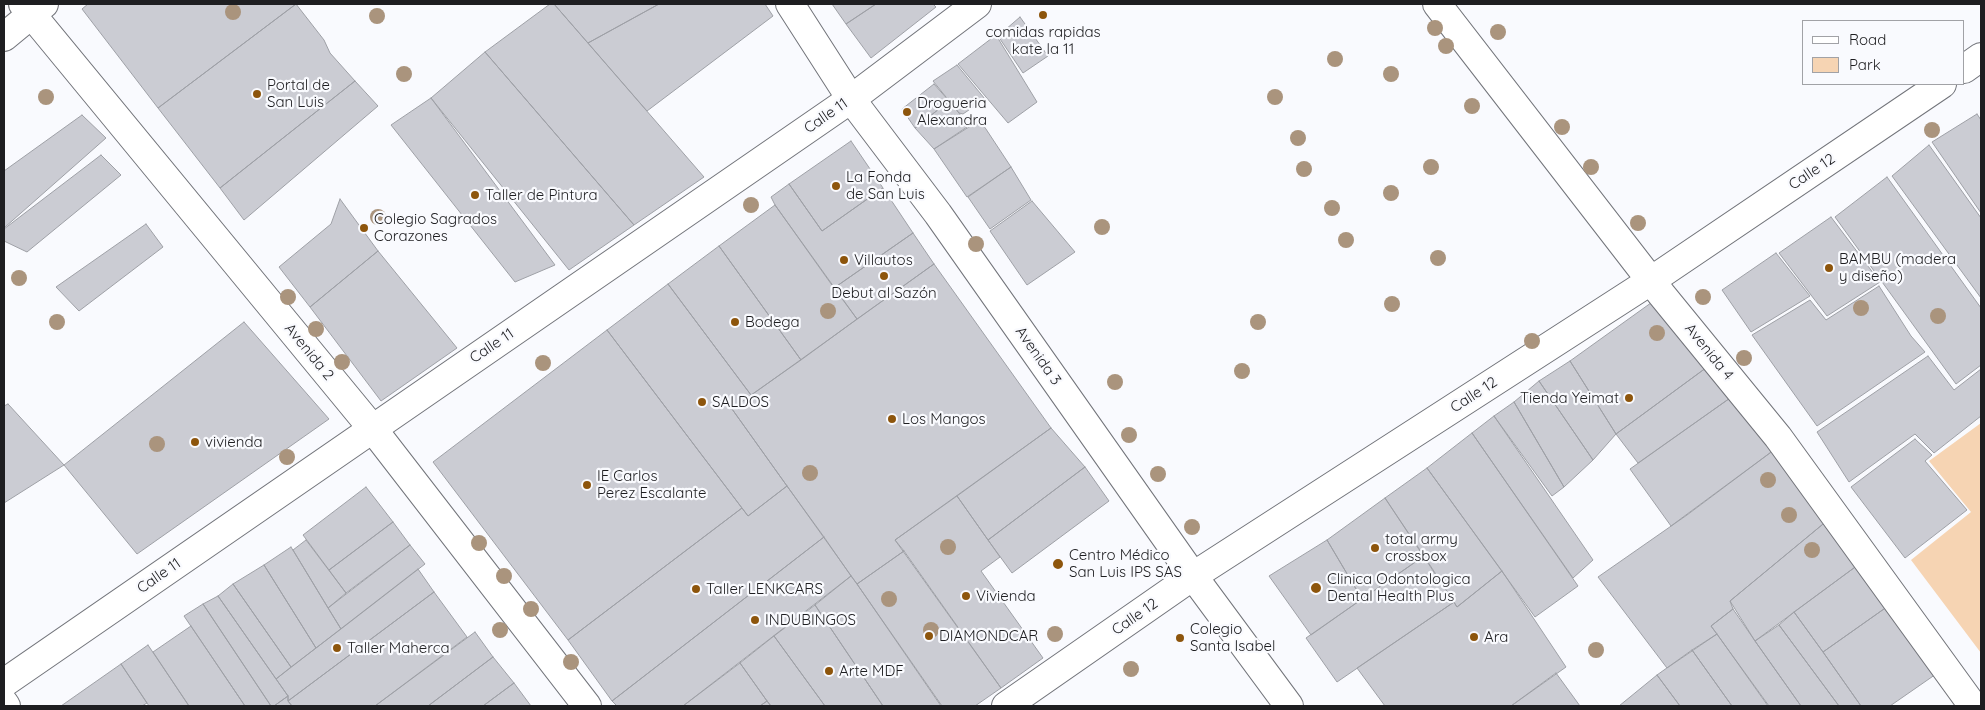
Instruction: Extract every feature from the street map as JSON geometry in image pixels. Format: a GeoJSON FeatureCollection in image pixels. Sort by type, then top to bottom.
{"type":"FeatureCollection","features":[{"type":"Feature","properties":{"kind":"street","name":"Avenida 3"},"geometry":{"type":"LineString","coordinates":[[790,4],[851,99],[938,214],[1193,576],[1289,706]]}},
{"type":"Feature","properties":{"kind":"street","name":"Calle 11"},"geometry":{"type":"LineString","coordinates":[[4,683],[851,99],[977,4]]}},
{"type":"Feature","properties":{"kind":"street","name":"Avenida 4"},"geometry":{"type":"LineString","coordinates":[[1438,4],[1662,295],[1778,437],[1973,706]]}},
{"type":"Feature","properties":{"kind":"street"},"geometry":{"type":"LineString","coordinates":[[4,37],[33,7]]}},
{"type":"Feature","properties":{"kind":"street","name":"Avenida 2"},"geometry":{"type":"LineString","coordinates":[[33,7],[372,428],[587,706]]}},
{"type":"Feature","properties":{"kind":"street"},"geometry":{"type":"LineString","coordinates":[[1965,68],[1981,57]]}},
{"type":"Feature","properties":{"kind":"street","name":"Calle 12"},"geometry":{"type":"LineString","coordinates":[[1006,706],[1193,576],[1652,280],[1941,85]]}},
{"type":"Feature","properties":{"kind":"green space"},"geometry":{"type":"Polygon","coordinates":[[[1981,423],[1981,653],[1911,560],[1971,512],[1929,461],[1981,423]]]}},
{"type":"Feature","properties":{"kind":"building"},"geometry":{"type":"Polygon","coordinates":[[[88,4],[296,4],[158,108],[82,9],[88,4]]]}},
{"type":"Feature","properties":{"kind":"building","name":"Portal de San Luis"},"geometry":{"type":"Polygon","coordinates":[[[296,4],[324,40],[330,53],[355,81],[220,188],[158,108],[296,4]]]}},
{"type":"Feature","properties":{"kind":"building"},"geometry":{"type":"Polygon","coordinates":[[[550,4],[554,4],[704,177],[634,225],[485,52],[550,4]]]}},
{"type":"Feature","properties":{"kind":"building"},"geometry":{"type":"Polygon","coordinates":[[[554,4],[659,4],[588,43],[554,4]]]}},
{"type":"Feature","properties":{"kind":"building"},"geometry":{"type":"Polygon","coordinates":[[[659,4],[765,4],[773,16],[647,111],[588,43],[659,4]]]}},
{"type":"Feature","properties":{"kind":"building"},"geometry":{"type":"Polygon","coordinates":[[[832,4],[876,4],[846,24],[832,4]]]}},
{"type":"Feature","properties":{"kind":"building"},"geometry":{"type":"Polygon","coordinates":[[[876,4],[933,4],[936,7],[871,58],[846,24],[876,4]]]}},
{"type":"Feature","properties":{"kind":"building"},"geometry":{"type":"Polygon","coordinates":[[[1020,17],[1048,56],[1023,73],[998,36],[1020,17]]]}},
{"type":"Feature","properties":{"kind":"building"},"geometry":{"type":"Polygon","coordinates":[[[996,35],[1037,102],[1008,123],[958,64],[996,35]]]}},
{"type":"Feature","properties":{"kind":"building"},"geometry":{"type":"Polygon","coordinates":[[[485,52],[634,225],[569,270],[431,98],[485,52]]]}},
{"type":"Feature","properties":{"kind":"building"},"geometry":{"type":"Polygon","coordinates":[[[957,65],[985,99],[963,114],[959,113],[933,81],[957,65]]]}},
{"type":"Feature","properties":{"kind":"building"},"geometry":{"type":"Polygon","coordinates":[[[355,81],[378,106],[244,220],[220,188],[355,81]]]}},
{"type":"Feature","properties":{"kind":"building"},"geometry":{"type":"Polygon","coordinates":[[[934,84],[949,101],[915,128],[902,109],[934,84]]]}},
{"type":"Feature","properties":{"kind":"building","name":"Taller de Pintura"},"geometry":{"type":"Polygon","coordinates":[[[431,98],[555,265],[515,282],[391,125],[431,98]]]}},
{"type":"Feature","properties":{"kind":"building"},"geometry":{"type":"Polygon","coordinates":[[[949,101],[967,127],[934,149],[915,128],[949,101]]]}},
{"type":"Feature","properties":{"kind":"building"},"geometry":{"type":"Polygon","coordinates":[[[1977,114],[1981,120],[1981,213],[1932,142],[1977,114]]]}},
{"type":"Feature","properties":{"kind":"building"},"geometry":{"type":"Polygon","coordinates":[[[82,115],[106,138],[4,228],[4,171],[82,115]]]}},
{"type":"Feature","properties":{"kind":"building"},"geometry":{"type":"Polygon","coordinates":[[[980,120],[1011,167],[967,197],[934,149],[980,120]]]}},
{"type":"Feature","properties":{"kind":"building","name":"La Fonda de San Luis"},"geometry":{"type":"Polygon","coordinates":[[[851,141],[883,188],[822,231],[789,184],[851,141]]]}},
{"type":"Feature","properties":{"kind":"building"},"geometry":{"type":"Polygon","coordinates":[[[1929,145],[1981,218],[1981,298],[1892,176],[1929,145]]]}},
{"type":"Feature","properties":{"kind":"building"},"geometry":{"type":"Polygon","coordinates":[[[101,155],[121,175],[27,252],[4,241],[4,229],[101,155]]]}},
{"type":"Feature","properties":{"kind":"building"},"geometry":{"type":"Polygon","coordinates":[[[1011,167],[1031,200],[990,229],[968,197],[1011,167]]]}},
{"type":"Feature","properties":{"kind":"building"},"geometry":{"type":"Polygon","coordinates":[[[1887,177],[1981,308],[1981,365],[1956,384],[1835,217],[1887,177]]]}},
{"type":"Feature","properties":{"kind":"building","name":"Villautos"},"geometry":{"type":"Polygon","coordinates":[[[789,184],[822,231],[883,188],[913,233],[834,288],[771,197],[789,184]]]}},
{"type":"Feature","properties":{"kind":"building"},"geometry":{"type":"Polygon","coordinates":[[[340,199],[378,251],[310,307],[279,267],[331,224],[340,199]]]}},
{"type":"Feature","properties":{"kind":"building"},"geometry":{"type":"Polygon","coordinates":[[[1032,201],[1075,252],[1027,285],[990,231],[1032,201]]]}},
{"type":"Feature","properties":{"kind":"building"},"geometry":{"type":"Polygon","coordinates":[[[775,205],[857,319],[801,360],[719,246],[775,205]]]}},
{"type":"Feature","properties":{"kind":"building","name":"BAMBU (madera y diseño)"},"geometry":{"type":"Polygon","coordinates":[[[1831,217],[1880,282],[1827,316],[1779,253],[1831,217]]]}},
{"type":"Feature","properties":{"kind":"building"},"geometry":{"type":"Polygon","coordinates":[[[146,224],[163,247],[79,311],[56,287],[146,224]]]}},
{"type":"Feature","properties":{"kind":"building","name":"Debut al Sazón"},"geometry":{"type":"Polygon","coordinates":[[[913,233],[934,264],[857,319],[834,288],[913,233]]]}},
{"type":"Feature","properties":{"kind":"building","name":"Bodega"},"geometry":{"type":"Polygon","coordinates":[[[719,246],[801,360],[751,395],[668,284],[719,246]]]}},
{"type":"Feature","properties":{"kind":"building"},"geometry":{"type":"Polygon","coordinates":[[[378,251],[457,348],[381,401],[310,307],[378,251]]]}},
{"type":"Feature","properties":{"kind":"building"},"geometry":{"type":"Polygon","coordinates":[[[1776,253],[1810,296],[1751,332],[1722,290],[1776,253]]]}},
{"type":"Feature","properties":{"kind":"building","name":"Los Mangos"},"geometry":{"type":"Polygon","coordinates":[[[934,264],[1051,428],[895,540],[904,551],[857,584],[732,409],[934,264]]]}},
{"type":"Feature","properties":{"kind":"building","name":"SALDOS"},"geometry":{"type":"Polygon","coordinates":[[[668,284],[751,395],[732,409],[787,486],[748,516],[607,330],[668,284]]]}},
{"type":"Feature","properties":{"kind":"building"},"geometry":{"type":"Polygon","coordinates":[[[1879,286],[1911,336],[1925,352],[1817,426],[1752,335],[1810,300],[1826,320],[1879,286]]]}},
{"type":"Feature","properties":{"kind":"building","name":"Tienda Yeimat"},"geometry":{"type":"Polygon","coordinates":[[[1662,295],[1714,362],[1616,434],[1570,361],[1662,295]]]}},
{"type":"Feature","properties":{"kind":"building","name":"vivienda"},"geometry":{"type":"Polygon","coordinates":[[[244,322],[329,419],[137,554],[64,465],[244,322]]]}},
{"type":"Feature","properties":{"kind":"building","name":"IE Carlos Perez Escalante"},"geometry":{"type":"Polygon","coordinates":[[[607,330],[742,508],[568,640],[433,462],[607,330]]]}},
{"type":"Feature","properties":{"kind":"building"},"geometry":{"type":"Polygon","coordinates":[[[1928,356],[1954,390],[1981,369],[1981,416],[1934,453],[1915,434],[1849,482],[1817,432],[1928,356]]]}},
{"type":"Feature","properties":{"kind":"building"},"geometry":{"type":"Polygon","coordinates":[[[1570,361],[1616,434],[1593,460],[1539,381],[1570,361]]]}},
{"type":"Feature","properties":{"kind":"building"},"geometry":{"type":"Polygon","coordinates":[[[1714,362],[1740,391],[1638,463],[1616,434],[1714,362]]]}},
{"type":"Feature","properties":{"kind":"building"},"geometry":{"type":"Polygon","coordinates":[[[1539,381],[1593,460],[1564,487],[1514,402],[1539,381]]]}},
{"type":"Feature","properties":{"kind":"building"},"geometry":{"type":"Polygon","coordinates":[[[1740,391],[1782,444],[1671,526],[1630,469],[1740,391]]]}},
{"type":"Feature","properties":{"kind":"building"},"geometry":{"type":"Polygon","coordinates":[[[1514,402],[1564,487],[1552,496],[1494,416],[1514,402]]]}},
{"type":"Feature","properties":{"kind":"building"},"geometry":{"type":"Polygon","coordinates":[[[8,404],[64,465],[4,503],[4,406],[8,404]]]}},
{"type":"Feature","properties":{"kind":"building"},"geometry":{"type":"Polygon","coordinates":[[[1494,416],[1593,560],[1573,578],[1472,433],[1494,416]]]}},
{"type":"Feature","properties":{"kind":"building"},"geometry":{"type":"Polygon","coordinates":[[[1051,428],[1085,467],[988,540],[957,496],[1051,428]]]}},
{"type":"Feature","properties":{"kind":"building"},"geometry":{"type":"Polygon","coordinates":[[[1472,433],[1578,586],[1535,617],[1427,468],[1472,433]]]}},
{"type":"Feature","properties":{"kind":"building"},"geometry":{"type":"Polygon","coordinates":[[[1915,439],[1932,455],[1925,461],[1967,510],[1905,558],[1851,487],[1915,439]]]}},
{"type":"Feature","properties":{"kind":"building"},"geometry":{"type":"Polygon","coordinates":[[[1782,444],[1834,515],[1730,601],[1733,609],[1711,626],[1717,634],[1667,668],[1598,577],[1687,515],[1782,444]]]}},
{"type":"Feature","properties":{"kind":"building","name":"Vivienda"},"geometry":{"type":"Polygon","coordinates":[[[1085,467],[1109,501],[1012,573],[988,540],[1085,467]]]}},
{"type":"Feature","properties":{"kind":"building"},"geometry":{"type":"Polygon","coordinates":[[[1427,468],[1502,571],[1457,607],[1385,498],[1427,468]]]}},
{"type":"Feature","properties":{"kind":"building","name":"Taller LENKCARS"},"geometry":{"type":"Polygon","coordinates":[[[787,486],[824,537],[612,701],[568,640],[742,508],[748,516],[787,486]]]}},
{"type":"Feature","properties":{"kind":"building"},"geometry":{"type":"Polygon","coordinates":[[[366,487],[393,522],[329,570],[303,535],[366,487]]]}},
{"type":"Feature","properties":{"kind":"building","name":"Vivienda"},"geometry":{"type":"Polygon","coordinates":[[[957,496],[1000,557],[981,571],[1043,658],[1001,688],[895,540],[957,496]]]}},
{"type":"Feature","properties":{"kind":"building","name":"total army crossbox"},"geometry":{"type":"Polygon","coordinates":[[[1385,498],[1424,556],[1362,599],[1327,540],[1385,498]]]}},
{"type":"Feature","properties":{"kind":"building"},"geometry":{"type":"Polygon","coordinates":[[[1834,515],[1862,562],[1755,641],[1730,601],[1834,515]]]}},
{"type":"Feature","properties":{"kind":"building"},"geometry":{"type":"Polygon","coordinates":[[[393,522],[410,545],[346,593],[329,570],[393,522]]]}},
{"type":"Feature","properties":{"kind":"building","name":"INDUBINGOS"},"geometry":{"type":"Polygon","coordinates":[[[824,537],[851,576],[683,706],[617,706],[612,701],[824,537]]]}},
{"type":"Feature","properties":{"kind":"building"},"geometry":{"type":"Polygon","coordinates":[[[306,540],[346,593],[328,608],[293,550],[306,540]]]}},
{"type":"Feature","properties":{"kind":"building","name":"Clinica Odontologica Dental Health Plus"},"geometry":{"type":"Polygon","coordinates":[[[1327,540],[1362,599],[1311,635],[1269,576],[1327,540]]]}},
{"type":"Feature","properties":{"kind":"building"},"geometry":{"type":"Polygon","coordinates":[[[410,545],[425,564],[341,629],[328,608],[410,545]]]}},
{"type":"Feature","properties":{"kind":"building"},"geometry":{"type":"Polygon","coordinates":[[[291,547],[341,629],[316,648],[264,565],[291,547]]]}},
{"type":"Feature","properties":{"kind":"building","name":"DIAMONDCAR"},"geometry":{"type":"Polygon","coordinates":[[[904,551],[1001,688],[975,706],[942,706],[857,584],[904,551]]]}},
{"type":"Feature","properties":{"kind":"building"},"geometry":{"type":"Polygon","coordinates":[[[1424,556],[1454,602],[1337,682],[1306,638],[1424,556]]]}},
{"type":"Feature","properties":{"kind":"building"},"geometry":{"type":"Polygon","coordinates":[[[1862,562],[1891,604],[1823,652],[1794,612],[1862,562]]]}},
{"type":"Feature","properties":{"kind":"building"},"geometry":{"type":"Polygon","coordinates":[[[264,565],[316,648],[291,667],[233,584],[264,565]]]}},
{"type":"Feature","properties":{"kind":"building","name":"Taller Maherca"},"geometry":{"type":"Polygon","coordinates":[[[418,569],[434,592],[288,701],[288,696],[276,679],[418,569]]]}},
{"type":"Feature","properties":{"kind":"building","name":"Ara"},"geometry":{"type":"Polygon","coordinates":[[[1502,571],[1566,667],[1511,706],[1385,706],[1357,668],[1454,602],[1457,607],[1502,571]]]}},
{"type":"Feature","properties":{"kind":"building"},"geometry":{"type":"Polygon","coordinates":[[[851,576],[941,706],[883,706],[815,605],[851,576]]]}},
{"type":"Feature","properties":{"kind":"building"},"geometry":{"type":"Polygon","coordinates":[[[233,584],[291,667],[276,679],[218,596],[233,584]]]}},
{"type":"Feature","properties":{"kind":"building"},"geometry":{"type":"Polygon","coordinates":[[[434,592],[467,637],[375,706],[292,706],[288,701],[434,592]]]}},
{"type":"Feature","properties":{"kind":"building"},"geometry":{"type":"Polygon","coordinates":[[[218,596],[288,696],[274,706],[271,706],[203,604],[218,596]]]}},
{"type":"Feature","properties":{"kind":"building"},"geometry":{"type":"Polygon","coordinates":[[[203,604],[271,706],[245,706],[184,616],[203,604]]]}},
{"type":"Feature","properties":{"kind":"building"},"geometry":{"type":"Polygon","coordinates":[[[1891,604],[1939,672],[1890,706],[1861,706],[1823,652],[1891,604]]]}},
{"type":"Feature","properties":{"kind":"building","name":"Arte MDF"},"geometry":{"type":"Polygon","coordinates":[[[815,605],[883,706],[825,706],[774,636],[815,605]]]}},
{"type":"Feature","properties":{"kind":"building"},"geometry":{"type":"Polygon","coordinates":[[[1733,609],[1801,706],[1769,706],[1711,626],[1733,609]]]}},
{"type":"Feature","properties":{"kind":"building"},"geometry":{"type":"Polygon","coordinates":[[[1794,612],[1861,706],[1839,706],[1779,625],[1794,612]]]}},
{"type":"Feature","properties":{"kind":"building"},"geometry":{"type":"Polygon","coordinates":[[[1779,625],[1839,706],[1801,706],[1755,641],[1779,625]]]}},
{"type":"Feature","properties":{"kind":"building"},"geometry":{"type":"Polygon","coordinates":[[[191,626],[245,706],[189,706],[153,652],[191,626]]]}},
{"type":"Feature","properties":{"kind":"building"},"geometry":{"type":"Polygon","coordinates":[[[475,632],[493,657],[428,706],[375,706],[475,632]]]}},
{"type":"Feature","properties":{"kind":"building"},"geometry":{"type":"Polygon","coordinates":[[[1717,634],[1768,706],[1732,706],[1692,650],[1717,634]]]}},
{"type":"Feature","properties":{"kind":"building"},"geometry":{"type":"Polygon","coordinates":[[[774,636],[825,706],[771,706],[767,701],[740,663],[774,636]]]}},
{"type":"Feature","properties":{"kind":"building"},"geometry":{"type":"Polygon","coordinates":[[[148,645],[189,706],[149,706],[121,664],[148,645]]]}},
{"type":"Feature","properties":{"kind":"building"},"geometry":{"type":"Polygon","coordinates":[[[1692,650],[1732,706],[1680,706],[1657,675],[1692,650]]]}},
{"type":"Feature","properties":{"kind":"building"},"geometry":{"type":"Polygon","coordinates":[[[493,657],[514,683],[483,706],[428,706],[493,657]]]}},
{"type":"Feature","properties":{"kind":"building"},"geometry":{"type":"Polygon","coordinates":[[[740,663],[767,701],[760,706],[683,706],[740,663]]]}},
{"type":"Feature","properties":{"kind":"building"},"geometry":{"type":"Polygon","coordinates":[[[121,664],[147,703],[142,706],[61,706],[121,664]]]}},
{"type":"Feature","properties":{"kind":"building"},"geometry":{"type":"Polygon","coordinates":[[[1556,673],[1580,706],[1511,706],[1556,673]]]}},
{"type":"Feature","properties":{"kind":"building"},"geometry":{"type":"Polygon","coordinates":[[[1657,675],[1680,706],[1619,706],[1657,675]]]}},
{"type":"Feature","properties":{"kind":"building"},"geometry":{"type":"Polygon","coordinates":[[[514,683],[531,706],[483,706],[514,683]]]}},
{"type":"Feature","properties":{"kind":"building"},"geometry":{"type":"Polygon","coordinates":[[[288,696],[288,701],[292,706],[274,706],[288,696]]]}},
{"type":"Feature","properties":{"kind":"building"},"geometry":{"type":"Polygon","coordinates":[[[767,701],[771,706],[760,706],[767,701]]]}},
{"type":"Feature","properties":{"kind":"place","name":"comidas rapidas kate la 11"},"geometry":{"type":"Point","coordinates":[1043,15]}},
{"type":"Feature","properties":{"kind":"place","name":"Portal de San Luis"},"geometry":{"type":"Point","coordinates":[257,94]}},
{"type":"Feature","properties":{"kind":"place","name":"Drogueria Alexandra"},"geometry":{"type":"Point","coordinates":[907,112]}},
{"type":"Feature","properties":{"kind":"place","name":"La Fonda de San Luis"},"geometry":{"type":"Point","coordinates":[836,186]}},
{"type":"Feature","properties":{"kind":"place","name":"Taller de Pintura"},"geometry":{"type":"Point","coordinates":[475,195]}},
{"type":"Feature","properties":{"kind":"place","name":"Colegio Sagrados Corazones"},"geometry":{"type":"Point","coordinates":[364,228]}},
{"type":"Feature","properties":{"kind":"place","name":"Villautos"},"geometry":{"type":"Point","coordinates":[844,260]}},
{"type":"Feature","properties":{"kind":"place","name":"BAMBU (madera y diseño)"},"geometry":{"type":"Point","coordinates":[1829,268]}},
{"type":"Feature","properties":{"kind":"place","name":"Debut al Sazón"},"geometry":{"type":"Point","coordinates":[884,276]}},
{"type":"Feature","properties":{"kind":"place","name":"Bodega"},"geometry":{"type":"Point","coordinates":[735,322]}},
{"type":"Feature","properties":{"kind":"place","name":"Tienda Yeimat"},"geometry":{"type":"Point","coordinates":[1629,398]}},
{"type":"Feature","properties":{"kind":"place","name":"SALDOS"},"geometry":{"type":"Point","coordinates":[702,402]}},
{"type":"Feature","properties":{"kind":"place","name":"Los Mangos"},"geometry":{"type":"Point","coordinates":[892,419]}},
{"type":"Feature","properties":{"kind":"place","name":"vivienda"},"geometry":{"type":"Point","coordinates":[195,442]}},
{"type":"Feature","properties":{"kind":"place","name":"IE Carlos Perez Escalante"},"geometry":{"type":"Point","coordinates":[587,485]}},
{"type":"Feature","properties":{"kind":"place","name":"total army crossbox"},"geometry":{"type":"Point","coordinates":[1375,548]}},
{"type":"Feature","properties":{"kind":"place","name":"Centro Médico San Luis IPS SAS"},"geometry":{"type":"Point","coordinates":[1058,564]}},
{"type":"Feature","properties":{"kind":"place","name":"Clinica Odontologica Dental Health Plus"},"geometry":{"type":"Point","coordinates":[1316,588]}},
{"type":"Feature","properties":{"kind":"place","name":"Taller LENKCARS"},"geometry":{"type":"Point","coordinates":[696,589]}},
{"type":"Feature","properties":{"kind":"place","name":"Vivienda"},"geometry":{"type":"Point","coordinates":[966,596]}},
{"type":"Feature","properties":{"kind":"place","name":"INDUBINGOS"},"geometry":{"type":"Point","coordinates":[755,620]}},
{"type":"Feature","properties":{"kind":"place","name":"DIAMONDCAR"},"geometry":{"type":"Point","coordinates":[929,636]}},
{"type":"Feature","properties":{"kind":"place","name":"Ara"},"geometry":{"type":"Point","coordinates":[1474,637]}},
{"type":"Feature","properties":{"kind":"place","name":"Colegio Santa Isabel"},"geometry":{"type":"Point","coordinates":[1180,638]}},
{"type":"Feature","properties":{"kind":"place","name":"Taller Maherca"},"geometry":{"type":"Point","coordinates":[337,648]}},
{"type":"Feature","properties":{"kind":"place","name":"Arte MDF"},"geometry":{"type":"Point","coordinates":[829,671]}}]}
